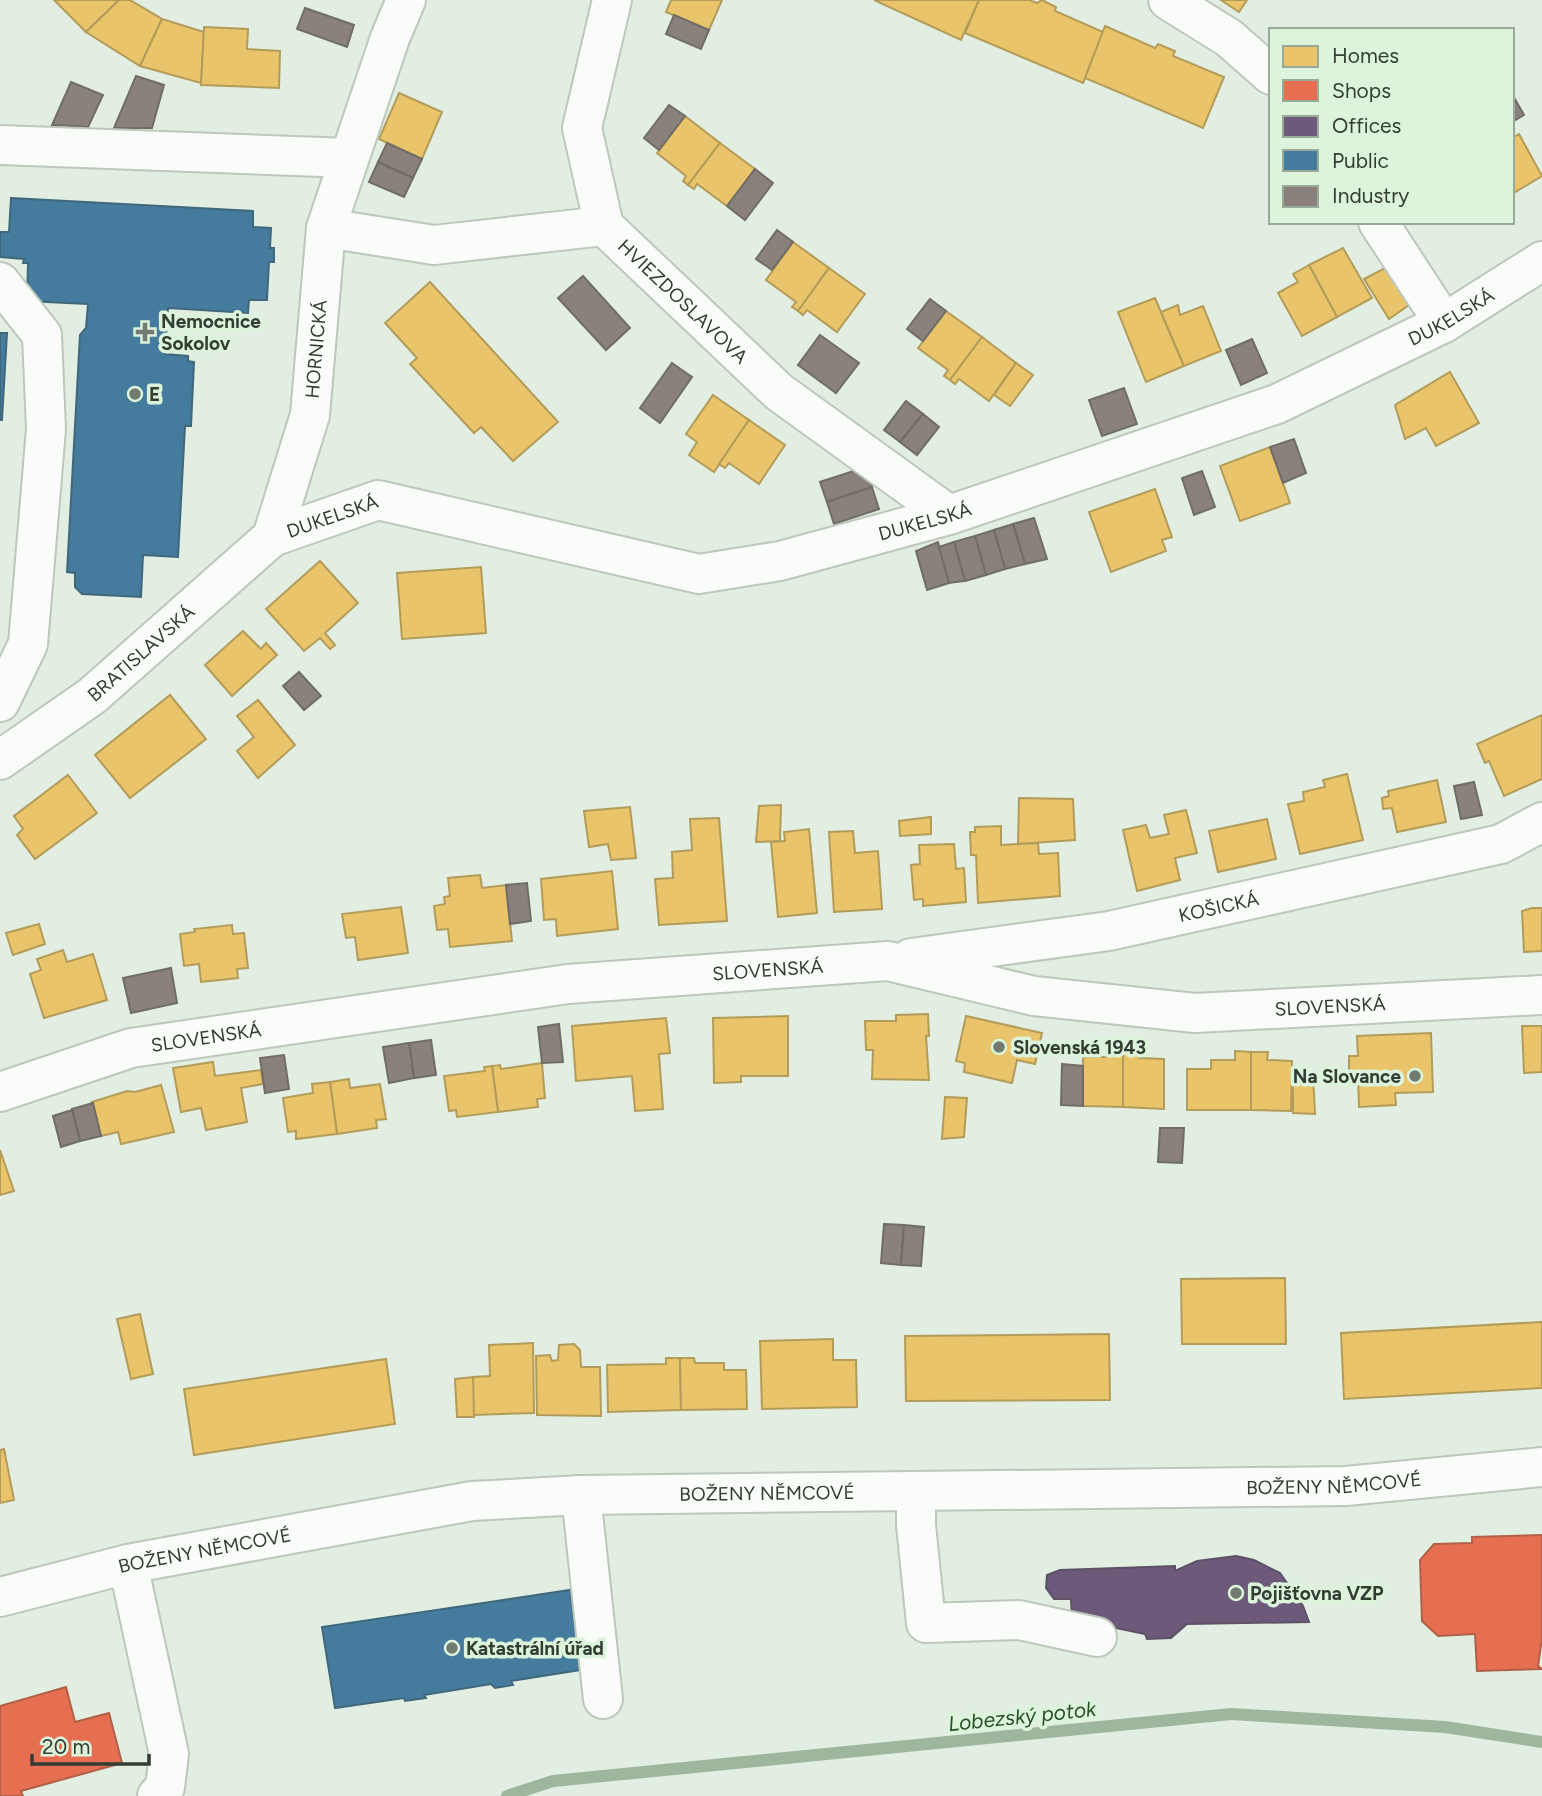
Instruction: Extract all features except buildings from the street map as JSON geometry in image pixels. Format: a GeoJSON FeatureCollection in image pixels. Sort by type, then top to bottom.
{"type":"FeatureCollection","features":[{"type":"Feature","properties":{"kind":"street","name":"HORNICKÁ"},"geometry":{"type":"LineString","coordinates":[[272,537],[310,415],[326,228],[390,38],[406,0]]}},
{"type":"Feature","properties":{"kind":"street","name":"HVIEZDOSLAVOVA"},"geometry":{"type":"LineString","coordinates":[[612,0],[582,128],[604,226],[779,392],[949,515]]}},
{"type":"Feature","properties":{"kind":"street"},"geometry":{"type":"LineString","coordinates":[[1168,0],[1229,38],[1269,73]]}},
{"type":"Feature","properties":{"kind":"street"},"geometry":{"type":"LineString","coordinates":[[0,145],[349,158]]}},
{"type":"Feature","properties":{"kind":"street"},"geometry":{"type":"LineString","coordinates":[[1379,224],[1444,323]]}},
{"type":"Feature","properties":{"kind":"street"},"geometry":{"type":"LineString","coordinates":[[326,228],[434,245],[604,226]]}},
{"type":"Feature","properties":{"kind":"street","name":"DUKELSKÁ"},"geometry":{"type":"LineString","coordinates":[[272,537],[378,500],[699,574],[780,561],[949,515],[1277,404],[1444,323],[1542,261]]}},
{"type":"Feature","properties":{"kind":"street"},"geometry":{"type":"LineString","coordinates":[[0,282],[42,335],[46,429],[28,644],[0,702]]}},
{"type":"Feature","properties":{"kind":"street","name":"BRATISLAVSKÁ"},"geometry":{"type":"LineString","coordinates":[[0,760],[92,696],[272,537]]}},
{"type":"Feature","properties":{"kind":"street","name":"KOŠICKÁ"},"geometry":{"type":"LineString","coordinates":[[888,961],[1109,931],[1501,844],[1542,822]]}},
{"type":"Feature","properties":{"kind":"street","name":"SLOVENSKÁ"},"geometry":{"type":"LineString","coordinates":[[0,1092],[131,1048],[568,984],[888,961],[1034,996],[1195,1013],[1542,995]]}},
{"type":"Feature","properties":{"kind":"street","name":"BOŽENY NĚMCOVÉ"},"geometry":{"type":"LineString","coordinates":[[0,1597],[128,1564],[472,1501],[581,1495],[1346,1486],[1542,1467]]}},
{"type":"Feature","properties":{"kind":"street"},"geometry":{"type":"LineString","coordinates":[[916,1491],[916,1525],[926,1623],[1019,1620],[1097,1637]]}},
{"type":"Feature","properties":{"kind":"street"},"geometry":{"type":"LineString","coordinates":[[581,1495],[603,1699]]}},
{"type":"Feature","properties":{"kind":"street"},"geometry":{"type":"LineString","coordinates":[[128,1564],[169,1754],[165,1787],[158,1796]]}},
{"type":"Feature","properties":{"kind":"waterway","name":"Lobezský potok"},"geometry":{"type":"LineString","coordinates":[[507,1796],[553,1781],[1231,1714],[1445,1727],[1542,1742]]}},
{"type":"Feature","properties":{"kind":"place","name":"Nemocnice Sokolov"},"geometry":{"type":"Point","coordinates":[145,332]}},
{"type":"Feature","properties":{"kind":"place","name":"E"},"geometry":{"type":"Point","coordinates":[135,394]}},
{"type":"Feature","properties":{"kind":"place","name":"Slovenská 1943"},"geometry":{"type":"Point","coordinates":[999,1047]}},
{"type":"Feature","properties":{"kind":"place","name":"Na Slovance"},"geometry":{"type":"Point","coordinates":[1415,1076]}},
{"type":"Feature","properties":{"kind":"place","name":"Pojišťovna VZP"},"geometry":{"type":"Point","coordinates":[1236,1593]}},
{"type":"Feature","properties":{"kind":"place","name":"Katastrální úřad"},"geometry":{"type":"Point","coordinates":[452,1648]}}]}
